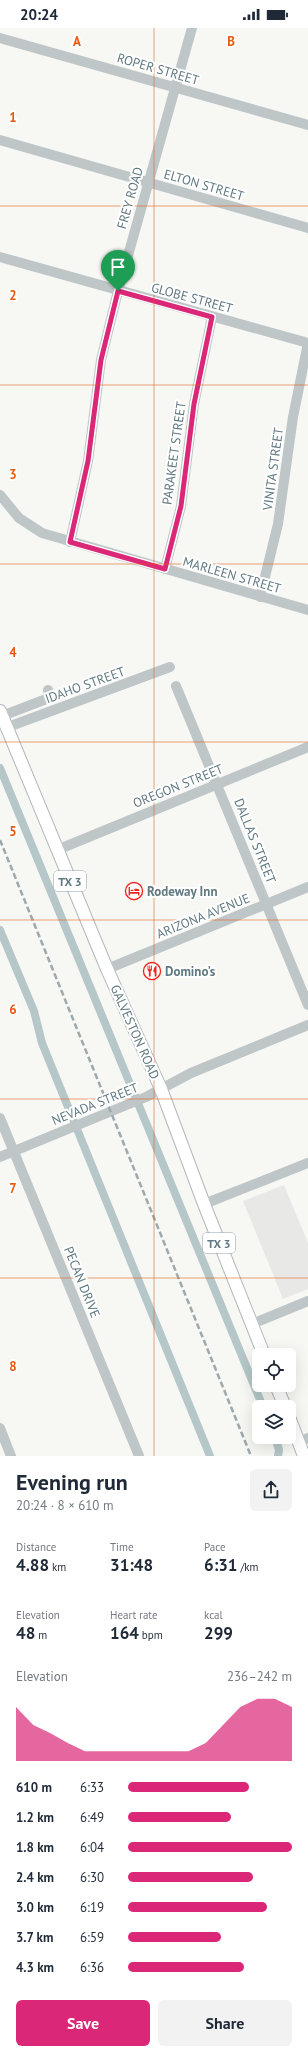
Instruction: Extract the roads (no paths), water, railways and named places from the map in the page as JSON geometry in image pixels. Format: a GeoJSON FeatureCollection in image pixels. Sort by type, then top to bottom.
{"type":"FeatureCollection","features":[{"type":"Feature","properties":{"kind":"main road","name":"GALVESTON ROAD"},"geometry":{"type":"LineString","coordinates":[[1,713],[107,969],[161,1090],[204,1204],[261,1348]]}},
{"type":"Feature","properties":{"kind":"main road"},"geometry":{"type":"LineString","coordinates":[[296,1428],[304,1440],[304,1456]]}},
{"type":"Feature","properties":{"kind":"street","name":"FREY ROAD"},"geometry":{"type":"LineString","coordinates":[[70,542],[88,461],[101,360],[118,291],[192,28]]}},
{"type":"Feature","properties":{"kind":"street","name":"ROPER STREET"},"geometry":{"type":"LineString","coordinates":[[0,38],[308,125]]}},
{"type":"Feature","properties":{"kind":"street","name":"ELTON STREET"},"geometry":{"type":"LineString","coordinates":[[0,140],[308,228]]}},
{"type":"Feature","properties":{"kind":"street","name":"GLOBE STREET"},"geometry":{"type":"LineString","coordinates":[[0,257],[308,343]]}},
{"type":"Feature","properties":{"kind":"street","name":"PARAKEET STREET"},"geometry":{"type":"LineString","coordinates":[[165,569],[181,506],[194,404],[212,317]]}},
{"type":"Feature","properties":{"kind":"street","name":"VINITA STREET"},"geometry":{"type":"LineString","coordinates":[[260,597],[278,524],[293,416],[308,343]]}},
{"type":"Feature","properties":{"kind":"street","name":"MARLEEN STREET"},"geometry":{"type":"LineString","coordinates":[[0,495],[19,518],[42,533],[308,610]]}},
{"type":"Feature","properties":{"kind":"street","name":"IDAHO STREET"},"geometry":{"type":"LineString","coordinates":[[8,727],[170,667]]}},
{"type":"Feature","properties":{"kind":"street","name":"DALLAS STREET"},"geometry":{"type":"LineString","coordinates":[[176,686],[308,1005]]}},
{"type":"Feature","properties":{"kind":"street"},"geometry":{"type":"LineString","coordinates":[[1,713],[49,698],[48,690]]}},
{"type":"Feature","properties":{"kind":"street","name":"OREGON STREET"},"geometry":{"type":"LineString","coordinates":[[58,850],[308,747]]}},
{"type":"Feature","properties":{"kind":"street","name":"ARIZONA AVENUE"},"geometry":{"type":"LineString","coordinates":[[107,969],[308,887]]}},
{"type":"Feature","properties":{"kind":"street","name":"NEVADA STREET"},"geometry":{"type":"LineString","coordinates":[[0,1157],[146,1097],[192,1073],[308,1025]]}},
{"type":"Feature","properties":{"kind":"street","name":"PECAN DRIVE"},"geometry":{"type":"LineString","coordinates":[[0,1118],[140,1456]]}},
{"type":"Feature","properties":{"kind":"street"},"geometry":{"type":"LineString","coordinates":[[204,1204],[308,1163]]}},
{"type":"Feature","properties":{"kind":"street"},"geometry":{"type":"LineString","coordinates":[[252,1324],[308,1301]]}},
{"type":"Feature","properties":{"kind":"street"},"geometry":{"type":"LineString","coordinates":[[0,1428],[11,1456]]}},
{"type":"Feature","properties":{"kind":"waterway"},"geometry":{"type":"LineString","coordinates":[[0,768],[260,1400]]}},
{"type":"Feature","properties":{"kind":"waterway"},"geometry":{"type":"LineString","coordinates":[[0,930],[34,1011],[42,1043],[210,1456]]}},
{"type":"Feature","properties":{"kind":"waterway"},"geometry":{"type":"LineString","coordinates":[[277,1444],[279,1450],[278,1456]]}},
{"type":"Feature","properties":{"kind":"railway"},"geometry":{"type":"LineString","coordinates":[[0,840],[251,1456]]}},
{"type":"Feature","properties":{"kind":"place","name":"Rodeway Inn"},"geometry":{"type":"Point","coordinates":[134,891]}},
{"type":"Feature","properties":{"kind":"place","name":"Domino's"},"geometry":{"type":"Point","coordinates":[152,971]}}]}
